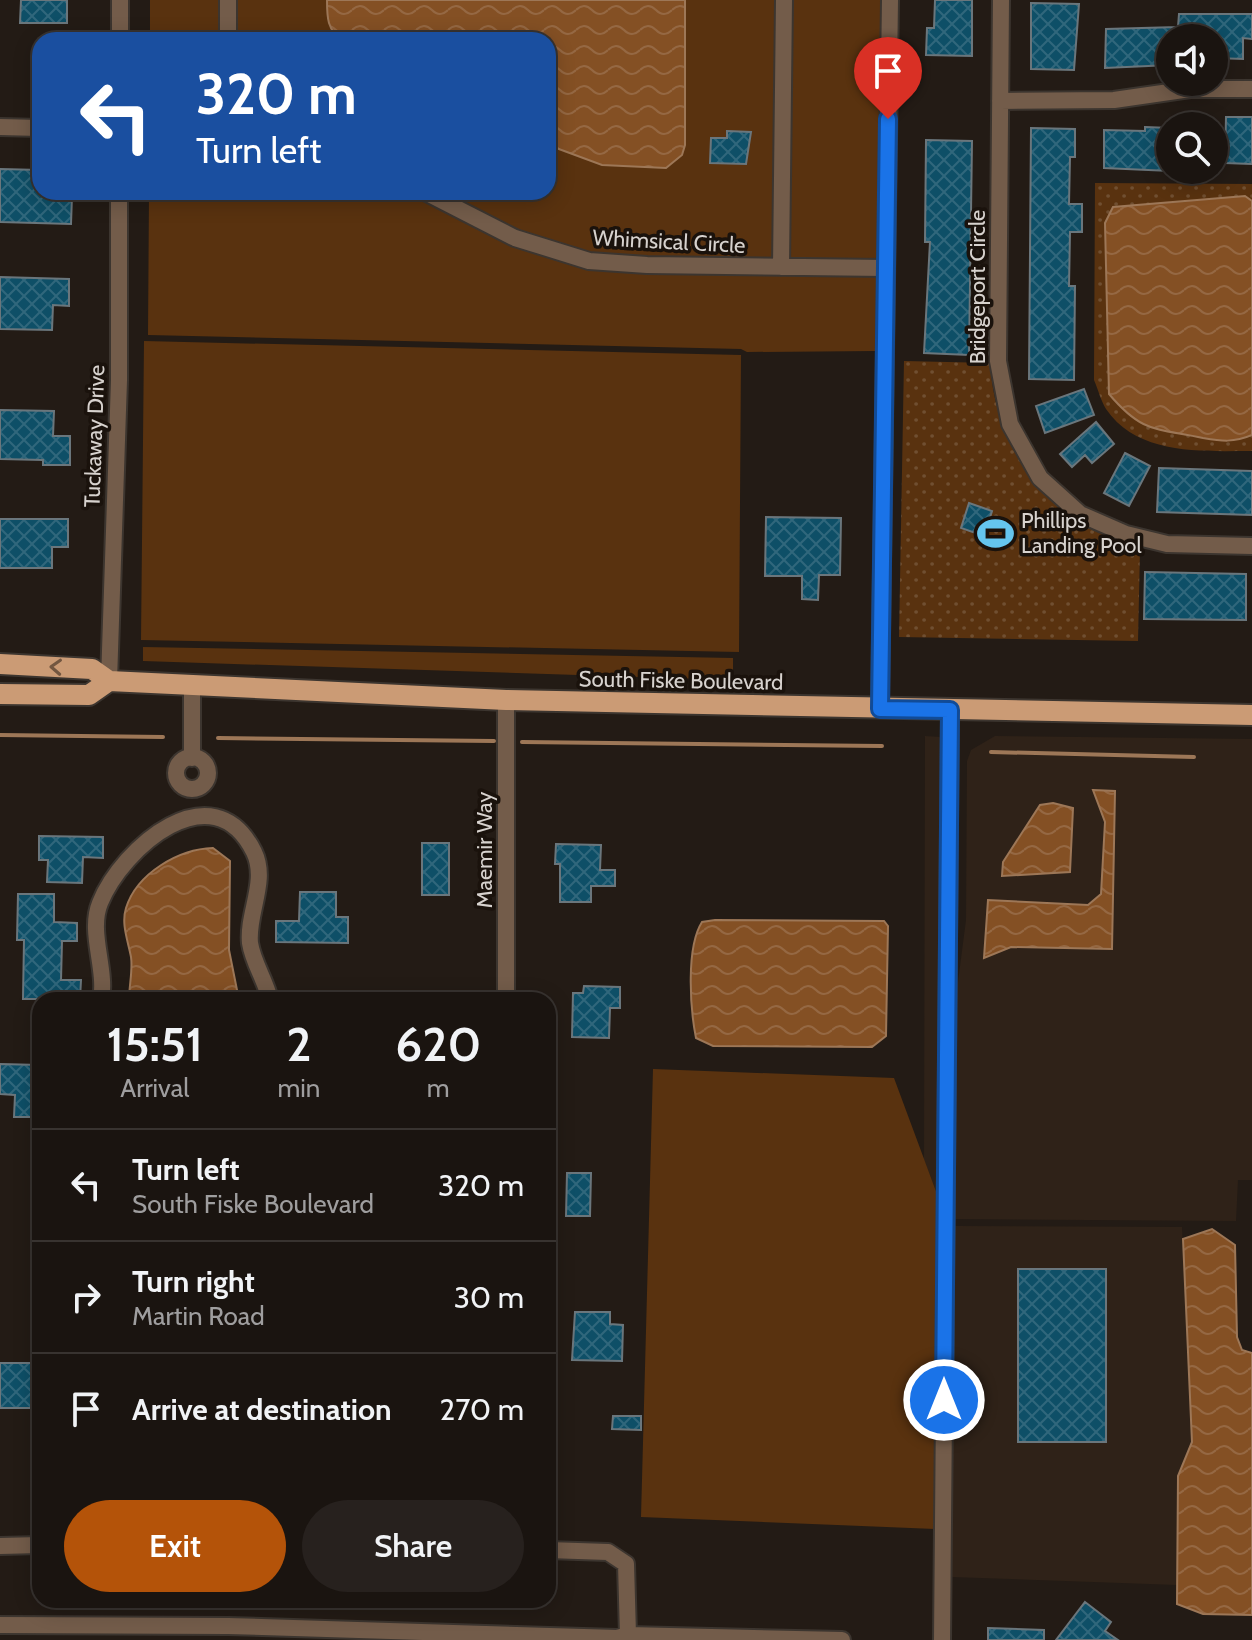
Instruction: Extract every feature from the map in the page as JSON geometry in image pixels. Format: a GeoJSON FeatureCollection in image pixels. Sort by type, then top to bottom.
{"type":"FeatureCollection","features":[{"type":"Feature","properties":{"kind":"main road","name":"South Fiske Boulevard"},"geometry":{"type":"LineString","coordinates":[[0,664],[92,669],[109,681],[506,700],[1252,715]]}},
{"type":"Feature","properties":{"kind":"main road","name":"South Fiske Boulevard"},"geometry":{"type":"LineString","coordinates":[[0,694],[89,695],[109,681]]}},
{"type":"Feature","properties":{"kind":"street"},"geometry":{"type":"LineString","coordinates":[[120,0],[120,32]]}},
{"type":"Feature","properties":{"kind":"street"},"geometry":{"type":"LineString","coordinates":[[228,0],[228,32]]}},
{"type":"Feature","properties":{"kind":"street"},"geometry":{"type":"LineString","coordinates":[[781,267],[784,0]]}},
{"type":"Feature","properties":{"kind":"street"},"geometry":{"type":"LineString","coordinates":[[880,709],[890,0]]}},
{"type":"Feature","properties":{"kind":"street","name":"Bridgeport Circle"},"geometry":{"type":"LineString","coordinates":[[1001,0],[998,361],[1010,424],[1040,478],[1080,514],[1126,534],[1167,544],[1252,546]]}},
{"type":"Feature","properties":{"kind":"street"},"geometry":{"type":"LineString","coordinates":[[1000,101],[1114,100],[1190,89],[1252,89]]}},
{"type":"Feature","properties":{"kind":"street"},"geometry":{"type":"LineString","coordinates":[[0,127],[32,128]]}},
{"type":"Feature","properties":{"kind":"street","name":"Tuckaway Drive"},"geometry":{"type":"LineString","coordinates":[[109,681],[119,380],[119,200]]}},
{"type":"Feature","properties":{"kind":"street","name":"Whimsical Circle"},"geometry":{"type":"LineString","coordinates":[[441,200],[515,238],[589,261],[885,268]]}},
{"type":"Feature","properties":{"kind":"street"},"geometry":{"type":"LineString","coordinates":[[192,685],[192,758]]}},
{"type":"Feature","properties":{"kind":"street","name":"Maemir Way"},"geometry":{"type":"LineString","coordinates":[[506,700],[506,992]]}},
{"type":"Feature","properties":{"kind":"street"},"geometry":{"type":"LineString","coordinates":[[942,1640],[950,710]]}},
{"type":"Feature","properties":{"kind":"street"},"geometry":{"type":"LineString","coordinates":[[192,758],[201,760],[207,768],[208,778],[203,786],[193,789],[183,786],[177,769],[183,761],[192,758]]}},
{"type":"Feature","properties":{"kind":"street"},"geometry":{"type":"LineString","coordinates":[[175,820],[183,786]]}},
{"type":"Feature","properties":{"kind":"street"},"geometry":{"type":"LineString","coordinates":[[203,786],[214,818]]}},
{"type":"Feature","properties":{"kind":"street"},"geometry":{"type":"LineString","coordinates":[[102,992],[98,905],[134,854],[175,820],[214,818],[230,825],[246,838],[256,856],[259,875],[250,942],[267,992]]}},
{"type":"Feature","properties":{"kind":"street"},"geometry":{"type":"LineString","coordinates":[[0,1546],[32,1545]]}},
{"type":"Feature","properties":{"kind":"street"},"geometry":{"type":"LineString","coordinates":[[556,1550],[608,1552],[626,1564],[628,1637]]}},
{"type":"Feature","properties":{"kind":"street"},"geometry":{"type":"LineString","coordinates":[[0,1625],[184,1633],[842,1640]]}},
{"type":"Feature","properties":{"kind":"shaded area"},"geometry":{"type":"Polygon","coordinates":[[[150,0],[881,0],[876,351],[747,352],[741,349],[148,335],[149,200],[556,200],[556,32],[150,32],[150,0]]]}},
{"type":"Feature","properties":{"kind":"shaded area"},"geometry":{"type":"Polygon","coordinates":[[[1095,183],[1252,184],[1252,451],[1173,448],[1135,435],[1119,424],[1106,409],[1094,380],[1095,183]]]}},
{"type":"Feature","properties":{"kind":"shaded area"},"geometry":{"type":"Polygon","coordinates":[[[144,341],[741,355],[739,652],[141,640],[144,341]]]}},
{"type":"Feature","properties":{"kind":"shaded area"},"geometry":{"type":"Polygon","coordinates":[[[904,361],[990,363],[1003,427],[1034,481],[1055,503],[1080,522],[1140,549],[1138,641],[899,637],[904,361]]]}},
{"type":"Feature","properties":{"kind":"shaded area"},"geometry":{"type":"Polygon","coordinates":[[[143,647],[733,658],[733,680],[143,661],[143,647]]]}},
{"type":"Feature","properties":{"kind":"shaded area"},"geometry":{"type":"Polygon","coordinates":[[[925,736],[941,737],[937,1194],[924,1160],[925,736]]]}},
{"type":"Feature","properties":{"kind":"shaded area"},"geometry":{"type":"Polygon","coordinates":[[[995,736],[1252,739],[1252,1180],[1238,1180],[1236,1221],[953,1219],[956,997],[966,920],[967,761],[971,750],[995,736]]]}},
{"type":"Feature","properties":{"kind":"shaded area"},"geometry":{"type":"Polygon","coordinates":[[[653,1069],[894,1078],[937,1194],[935,1529],[641,1517],[653,1069]]]}},
{"type":"Feature","properties":{"kind":"shaded area"},"geometry":{"type":"Polygon","coordinates":[[[954,1226],[1182,1227],[1192,1442],[1178,1476],[1177,1585],[951,1577],[954,1226]]]}},
{"type":"Feature","properties":{"kind":"water"},"geometry":{"type":"Polygon","coordinates":[[[327,0],[685,0],[685,145],[682,155],[666,168],[602,165],[556,148],[556,32],[334,32],[328,18],[327,0]]]}},
{"type":"Feature","properties":{"kind":"water"},"geometry":{"type":"Polygon","coordinates":[[[1245,196],[1252,201],[1252,435],[1222,440],[1173,433],[1141,423],[1109,394],[1105,223],[1113,207],[1245,196]]]}},
{"type":"Feature","properties":{"kind":"water"},"geometry":{"type":"Polygon","coordinates":[[[1093,790],[1115,791],[1112,949],[1011,947],[984,958],[988,900],[1088,905],[1101,894],[1105,822],[1093,790]]]}},
{"type":"Feature","properties":{"kind":"water"},"geometry":{"type":"Polygon","coordinates":[[[1053,803],[1073,808],[1070,872],[1002,876],[1003,862],[1040,805],[1053,803]]]}},
{"type":"Feature","properties":{"kind":"water"},"geometry":{"type":"Polygon","coordinates":[[[213,848],[230,861],[229,950],[237,992],[129,992],[131,962],[124,920],[132,895],[139,884],[161,865],[200,849],[213,848]]]}},
{"type":"Feature","properties":{"kind":"water"},"geometry":{"type":"Polygon","coordinates":[[[884,921],[888,926],[886,1036],[872,1047],[713,1046],[696,1038],[691,995],[693,946],[702,922],[884,921]]]}},
{"type":"Feature","properties":{"kind":"water"},"geometry":{"type":"Polygon","coordinates":[[[1212,1229],[1235,1245],[1237,1337],[1242,1350],[1252,1353],[1252,1615],[1203,1614],[1177,1604],[1178,1476],[1192,1442],[1183,1239],[1212,1229]]]}},
{"type":"Feature","properties":{"kind":"building"},"geometry":{"type":"Polygon","coordinates":[[[21,0],[67,0],[67,23],[20,23],[21,0]]]}},
{"type":"Feature","properties":{"kind":"building"},"geometry":{"type":"Polygon","coordinates":[[[935,0],[972,0],[972,56],[926,55],[927,28],[934,28],[935,0]]]}},
{"type":"Feature","properties":{"kind":"building"},"geometry":{"type":"Polygon","coordinates":[[[1031,3],[1079,4],[1074,70],[1031,69],[1031,3]]]}},
{"type":"Feature","properties":{"kind":"building"},"geometry":{"type":"Polygon","coordinates":[[[1179,14],[1252,14],[1252,39],[1243,38],[1243,59],[1228,58],[1228,24],[1178,24],[1179,14]]]}},
{"type":"Feature","properties":{"kind":"building"},"geometry":{"type":"Polygon","coordinates":[[[1156,28],[1156,66],[1105,68],[1106,29],[1156,28]]]}},
{"type":"Feature","properties":{"kind":"building"},"geometry":{"type":"Polygon","coordinates":[[[1228,117],[1252,117],[1252,164],[1228,163],[1228,117]]]}},
{"type":"Feature","properties":{"kind":"building"},"geometry":{"type":"Polygon","coordinates":[[[1145,127],[1156,127],[1156,170],[1104,168],[1104,130],[1145,131],[1145,127]]]}},
{"type":"Feature","properties":{"kind":"building"},"geometry":{"type":"Polygon","coordinates":[[[1031,128],[1075,129],[1075,157],[1070,157],[1069,204],[1082,204],[1082,232],[1070,232],[1069,286],[1075,286],[1074,380],[1029,379],[1031,128]]]}},
{"type":"Feature","properties":{"kind":"building"},"geometry":{"type":"Polygon","coordinates":[[[727,131],[751,132],[746,164],[710,163],[711,138],[727,138],[727,131]]]}},
{"type":"Feature","properties":{"kind":"building"},"geometry":{"type":"Polygon","coordinates":[[[926,140],[972,141],[969,355],[924,353],[930,242],[925,242],[926,140]]]}},
{"type":"Feature","properties":{"kind":"building"},"geometry":{"type":"Polygon","coordinates":[[[0,169],[32,170],[32,200],[72,200],[71,224],[0,222],[0,169]]]}},
{"type":"Feature","properties":{"kind":"building"},"geometry":{"type":"Polygon","coordinates":[[[0,277],[69,279],[69,306],[53,305],[52,330],[0,329],[0,277]]]}},
{"type":"Feature","properties":{"kind":"building"},"geometry":{"type":"Polygon","coordinates":[[[1084,389],[1094,415],[1045,433],[1036,406],[1084,389]]]}},
{"type":"Feature","properties":{"kind":"building"},"geometry":{"type":"Polygon","coordinates":[[[0,410],[54,411],[53,436],[70,436],[70,465],[43,465],[43,460],[0,459],[0,410]]]}},
{"type":"Feature","properties":{"kind":"building"},"geometry":{"type":"Polygon","coordinates":[[[1096,422],[1114,444],[1092,463],[1085,455],[1072,467],[1060,454],[1096,422]]]}},
{"type":"Feature","properties":{"kind":"building"},"geometry":{"type":"Polygon","coordinates":[[[1125,453],[1150,466],[1129,506],[1104,493],[1125,453]]]}},
{"type":"Feature","properties":{"kind":"building"},"geometry":{"type":"Polygon","coordinates":[[[1159,468],[1252,471],[1252,515],[1157,512],[1159,468]]]}},
{"type":"Feature","properties":{"kind":"building"},"geometry":{"type":"Polygon","coordinates":[[[969,503],[992,511],[984,536],[961,528],[969,503]]]}},
{"type":"Feature","properties":{"kind":"building"},"geometry":{"type":"Polygon","coordinates":[[[766,517],[841,518],[840,575],[819,575],[818,600],[802,599],[802,576],[765,576],[766,517]]]}},
{"type":"Feature","properties":{"kind":"building"},"geometry":{"type":"Polygon","coordinates":[[[0,519],[68,519],[68,547],[52,547],[52,568],[0,568],[0,519]]]}},
{"type":"Feature","properties":{"kind":"building"},"geometry":{"type":"Polygon","coordinates":[[[1145,572],[1246,574],[1246,620],[1144,619],[1145,572]]]}},
{"type":"Feature","properties":{"kind":"building"},"geometry":{"type":"Polygon","coordinates":[[[39,836],[103,837],[103,858],[83,857],[82,883],[47,882],[48,860],[39,860],[39,836]]]}},
{"type":"Feature","properties":{"kind":"building"},"geometry":{"type":"Polygon","coordinates":[[[422,843],[449,843],[449,895],[422,895],[422,843]]]}},
{"type":"Feature","properties":{"kind":"building"},"geometry":{"type":"Polygon","coordinates":[[[556,844],[601,845],[600,870],[615,870],[615,886],[591,886],[591,902],[560,902],[560,864],[555,864],[556,844]]]}},
{"type":"Feature","properties":{"kind":"building"},"geometry":{"type":"Polygon","coordinates":[[[300,892],[336,892],[336,917],[348,917],[348,943],[276,942],[276,921],[299,921],[300,892]]]}},
{"type":"Feature","properties":{"kind":"building"},"geometry":{"type":"Polygon","coordinates":[[[18,894],[54,894],[54,922],[77,923],[77,941],[62,941],[61,980],[81,980],[80,992],[32,992],[32,999],[23,999],[24,940],[17,940],[18,894]]]}},
{"type":"Feature","properties":{"kind":"building"},"geometry":{"type":"Polygon","coordinates":[[[584,986],[620,987],[620,1008],[610,1008],[609,1038],[572,1037],[573,993],[583,993],[584,986]]]}},
{"type":"Feature","properties":{"kind":"building"},"geometry":{"type":"Polygon","coordinates":[[[0,1064],[32,1065],[32,1117],[14,1117],[15,1095],[0,1094],[0,1064]]]}},
{"type":"Feature","properties":{"kind":"building"},"geometry":{"type":"Polygon","coordinates":[[[567,1173],[591,1173],[590,1216],[566,1216],[567,1173]]]}},
{"type":"Feature","properties":{"kind":"building"},"geometry":{"type":"Polygon","coordinates":[[[1018,1269],[1106,1269],[1106,1442],[1018,1442],[1018,1269]]]}},
{"type":"Feature","properties":{"kind":"building"},"geometry":{"type":"Polygon","coordinates":[[[575,1312],[610,1312],[610,1324],[623,1325],[622,1361],[572,1360],[575,1312]]]}},
{"type":"Feature","properties":{"kind":"building"},"geometry":{"type":"Polygon","coordinates":[[[0,1363],[31,1363],[32,1408],[0,1408],[0,1363]]]}},
{"type":"Feature","properties":{"kind":"building"},"geometry":{"type":"Polygon","coordinates":[[[613,1416],[641,1416],[641,1430],[612,1429],[613,1416]]]}},
{"type":"Feature","properties":{"kind":"building"},"geometry":{"type":"Polygon","coordinates":[[[1085,1602],[1111,1622],[1105,1631],[1118,1640],[1056,1640],[1085,1602]]]}},
{"type":"Feature","properties":{"kind":"building"},"geometry":{"type":"Polygon","coordinates":[[[988,1628],[1044,1630],[1044,1640],[988,1640],[988,1628]]]}},
{"type":"Feature","properties":{"kind":"waterway"},"geometry":{"type":"LineString","coordinates":[[0,735],[163,737]]}},
{"type":"Feature","properties":{"kind":"waterway"},"geometry":{"type":"LineString","coordinates":[[218,738],[494,741]]}},
{"type":"Feature","properties":{"kind":"waterway"},"geometry":{"type":"LineString","coordinates":[[522,742],[882,746]]}},
{"type":"Feature","properties":{"kind":"waterway"},"geometry":{"type":"LineString","coordinates":[[991,752],[1194,757]]}},
{"type":"Feature","properties":{"kind":"place","name":"Phillips Landing Pool"},"geometry":{"type":"Point","coordinates":[995,533]}},
{"type":"Feature","properties":{"kind":"route"},"geometry":{"type":"LineString","coordinates":[[888,119],[880,709],[950,710],[944,1400]]}}]}
